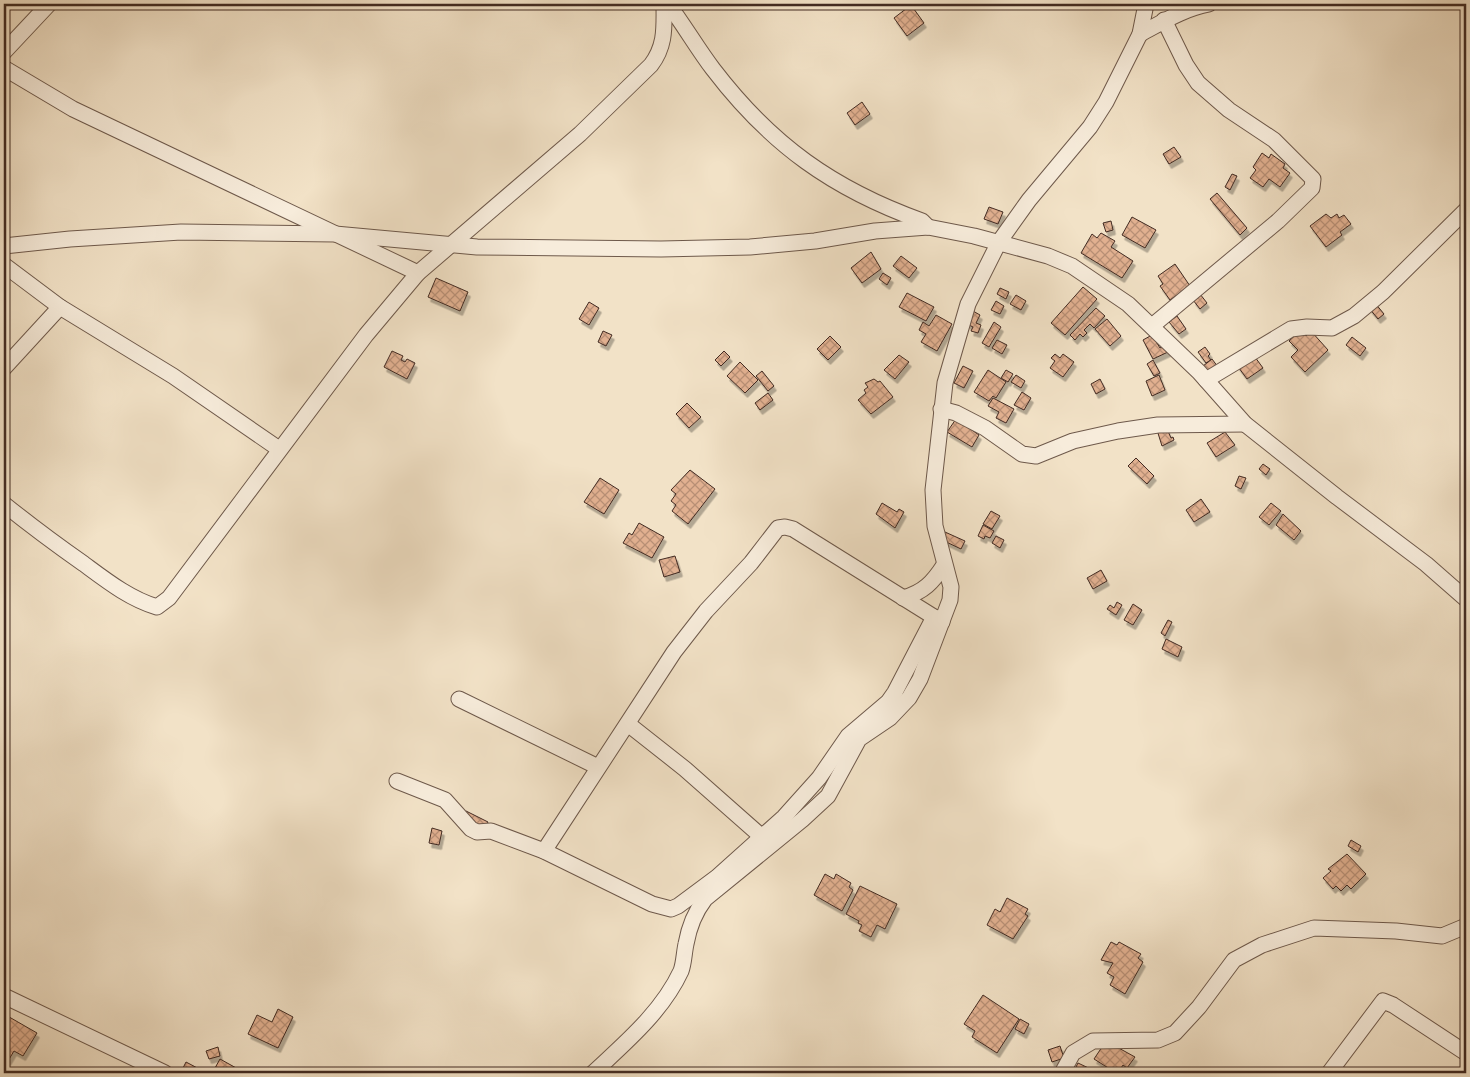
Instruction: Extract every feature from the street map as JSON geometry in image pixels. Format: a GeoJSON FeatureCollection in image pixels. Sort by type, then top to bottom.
{"type":"FeatureCollection","features":[{"type":"Feature","properties":{"kind":"street"},"geometry":{"type":"LineString","coordinates":[[4,52],[49,4]]}},
{"type":"Feature","properties":{"kind":"street"},"geometry":{"type":"LineString","coordinates":[[4,504],[34,529],[143,603],[157,607],[169,598],[278,449],[366,335],[418,273],[580,134],[651,65],[660,53],[664,43],[664,4]]}},
{"type":"Feature","properties":{"kind":"street"},"geometry":{"type":"LineString","coordinates":[[668,4],[685,25],[713,69],[752,115],[790,152],[846,187],[922,221],[928,227]]}},
{"type":"Feature","properties":{"kind":"street"},"geometry":{"type":"LineString","coordinates":[[396,781],[445,800],[472,830],[502,834],[544,851],[652,904],[671,909],[678,906],[717,877],[805,795],[820,778],[848,736],[888,702],[896,692],[950,600],[951,587],[935,526],[933,490],[945,382],[968,304],[999,242],[1029,200],[1090,127],[1106,102],[1140,34],[1146,4]]}},
{"type":"Feature","properties":{"kind":"street"},"geometry":{"type":"LineString","coordinates":[[1140,34],[1164,20],[1195,7],[1209,4]]}},
{"type":"Feature","properties":{"kind":"street"},"geometry":{"type":"LineString","coordinates":[[1152,326],[1278,221],[1314,184],[1313,179],[1274,140],[1229,110],[1198,83],[1186,65],[1164,20]]}},
{"type":"Feature","properties":{"kind":"street"},"geometry":{"type":"LineString","coordinates":[[4,68],[72,109],[418,273]]}},
{"type":"Feature","properties":{"kind":"street"},"geometry":{"type":"LineString","coordinates":[[1206,380],[1292,329],[1332,328],[1341,325],[1383,292],[1466,210]]}},
{"type":"Feature","properties":{"kind":"street"},"geometry":{"type":"LineString","coordinates":[[4,246],[70,239],[181,232],[335,234],[478,247],[723,248],[806,242],[875,231],[928,227],[999,242],[1072,266],[1128,304],[1206,380],[1245,424],[1336,497],[1426,564],[1466,599]]}},
{"type":"Feature","properties":{"kind":"street"},"geometry":{"type":"LineString","coordinates":[[4,265],[60,306],[166,371],[278,449]]}},
{"type":"Feature","properties":{"kind":"street"},"geometry":{"type":"LineString","coordinates":[[4,368],[60,306]]}},
{"type":"Feature","properties":{"kind":"street"},"geometry":{"type":"LineString","coordinates":[[941,409],[956,413],[985,428],[1017,452],[1028,456],[1036,456],[1073,441],[1158,425],[1245,424]]}},
{"type":"Feature","properties":{"kind":"street"},"geometry":{"type":"LineString","coordinates":[[544,851],[674,652],[706,611],[751,563],[778,528],[786,527],[793,529],[938,619]]}},
{"type":"Feature","properties":{"kind":"street"},"geometry":{"type":"LineString","coordinates":[[903,598],[918,594],[928,587],[944,565]]}},
{"type":"Feature","properties":{"kind":"street"},"geometry":{"type":"LineString","coordinates":[[593,1073],[642,1027],[673,986],[682,968],[686,941],[694,917],[705,898],[802,820],[828,796],[859,739],[890,718],[909,698],[920,679],[938,619]]}},
{"type":"Feature","properties":{"kind":"street"},"geometry":{"type":"LineString","coordinates":[[458,699],[598,767]]}},
{"type":"Feature","properties":{"kind":"street"},"geometry":{"type":"LineString","coordinates":[[628,724],[685,769],[761,836]]}},
{"type":"Feature","properties":{"kind":"street"},"geometry":{"type":"LineString","coordinates":[[1062,1073],[1073,1053],[1093,1041],[1158,1040],[1174,1033],[1199,1008],[1234,960],[1262,945],[1314,928],[1396,931],[1442,936],[1466,926]]}},
{"type":"Feature","properties":{"kind":"street"},"geometry":{"type":"LineString","coordinates":[[4,996],[165,1073]]}},
{"type":"Feature","properties":{"kind":"street"},"geometry":{"type":"LineString","coordinates":[[1329,1073],[1384,1001],[1466,1053]]}},
{"type":"Feature","properties":{"kind":"building"},"geometry":{"type":"Polygon","coordinates":[[[911,5],[924,23],[907,36],[894,18],[911,5]]]}},
{"type":"Feature","properties":{"kind":"building"},"geometry":{"type":"Polygon","coordinates":[[[862,102],[870,114],[855,125],[847,113],[862,102]]]}},
{"type":"Feature","properties":{"kind":"building"},"geometry":{"type":"Polygon","coordinates":[[[1174,147],[1181,157],[1169,164],[1163,154],[1174,147]]]}},
{"type":"Feature","properties":{"kind":"building"},"geometry":{"type":"Polygon","coordinates":[[[1262,153],[1269,158],[1271,154],[1285,164],[1283,168],[1290,173],[1280,187],[1269,179],[1263,187],[1250,178],[1256,170],[1253,167],[1262,153]]]}},
{"type":"Feature","properties":{"kind":"building"},"geometry":{"type":"Polygon","coordinates":[[[1232,174],[1237,176],[1230,190],[1225,187],[1232,174]]]}},
{"type":"Feature","properties":{"kind":"building"},"geometry":{"type":"Polygon","coordinates":[[[1217,193],[1247,228],[1240,235],[1210,199],[1217,193]]]}},
{"type":"Feature","properties":{"kind":"building"},"geometry":{"type":"Polygon","coordinates":[[[989,207],[1003,212],[998,224],[984,219],[989,207]]]}},
{"type":"Feature","properties":{"kind":"building"},"geometry":{"type":"Polygon","coordinates":[[[1326,214],[1331,218],[1337,214],[1339,218],[1344,215],[1351,224],[1340,232],[1342,235],[1326,247],[1310,226],[1326,214]]]}},
{"type":"Feature","properties":{"kind":"building"},"geometry":{"type":"Polygon","coordinates":[[[1132,217],[1156,230],[1145,248],[1122,235],[1132,217]]]}},
{"type":"Feature","properties":{"kind":"building"},"geometry":{"type":"Polygon","coordinates":[[[1111,221],[1113,230],[1106,232],[1103,223],[1111,221]]]}},
{"type":"Feature","properties":{"kind":"building"},"geometry":{"type":"Polygon","coordinates":[[[1101,233],[1115,241],[1111,247],[1133,261],[1122,278],[1081,253],[1092,234],[1097,238],[1101,233]]]}},
{"type":"Feature","properties":{"kind":"building"},"geometry":{"type":"Polygon","coordinates":[[[871,252],[881,269],[862,283],[851,268],[871,252]]]}},
{"type":"Feature","properties":{"kind":"building"},"geometry":{"type":"Polygon","coordinates":[[[901,256],[917,268],[909,278],[893,266],[901,256]]]}},
{"type":"Feature","properties":{"kind":"building"},"geometry":{"type":"Polygon","coordinates":[[[1175,264],[1190,286],[1170,300],[1160,286],[1163,284],[1158,276],[1175,264]]]}},
{"type":"Feature","properties":{"kind":"building"},"geometry":{"type":"Polygon","coordinates":[[[883,273],[891,278],[887,285],[879,279],[883,273]]]}},
{"type":"Feature","properties":{"kind":"building"},"geometry":{"type":"Polygon","coordinates":[[[436,278],[468,292],[460,311],[428,297],[436,278]]]}},
{"type":"Feature","properties":{"kind":"building"},"geometry":{"type":"Polygon","coordinates":[[[1083,287],[1097,299],[1065,335],[1051,323],[1083,287]]]}},
{"type":"Feature","properties":{"kind":"building"},"geometry":{"type":"Polygon","coordinates":[[[1000,288],[1009,292],[1006,299],[997,294],[1000,288]]]}},
{"type":"Feature","properties":{"kind":"building"},"geometry":{"type":"Polygon","coordinates":[[[907,293],[934,307],[926,321],[899,307],[907,293]]]}},
{"type":"Feature","properties":{"kind":"building"},"geometry":{"type":"Polygon","coordinates":[[[1200,294],[1207,303],[1200,309],[1193,300],[1200,294]]]}},
{"type":"Feature","properties":{"kind":"building"},"geometry":{"type":"Polygon","coordinates":[[[1016,295],[1026,301],[1021,310],[1010,304],[1016,295]]]}},
{"type":"Feature","properties":{"kind":"building"},"geometry":{"type":"Polygon","coordinates":[[[996,301],[1004,306],[1000,314],[991,310],[996,301]]]}},
{"type":"Feature","properties":{"kind":"building"},"geometry":{"type":"Polygon","coordinates":[[[589,302],[599,308],[589,325],[579,319],[589,302]]]}},
{"type":"Feature","properties":{"kind":"building"},"geometry":{"type":"Polygon","coordinates":[[[1375,303],[1384,314],[1378,319],[1369,308],[1375,303]]]}},
{"type":"Feature","properties":{"kind":"building"},"geometry":{"type":"Polygon","coordinates":[[[1096,308],[1105,316],[1094,328],[1090,324],[1084,330],[1087,333],[1083,337],[1080,334],[1075,340],[1070,335],[1096,308]]]}},
{"type":"Feature","properties":{"kind":"building"},"geometry":{"type":"Polygon","coordinates":[[[973,311],[980,315],[976,323],[981,325],[978,333],[971,331],[973,327],[967,324],[973,311]]]}},
{"type":"Feature","properties":{"kind":"building"},"geometry":{"type":"Polygon","coordinates":[[[936,315],[952,324],[937,351],[921,342],[926,334],[919,330],[923,322],[929,326],[936,315]]]}},
{"type":"Feature","properties":{"kind":"building"},"geometry":{"type":"Polygon","coordinates":[[[1177,316],[1186,329],[1179,334],[1169,322],[1177,316]]]}},
{"type":"Feature","properties":{"kind":"building"},"geometry":{"type":"Polygon","coordinates":[[[1107,319],[1121,336],[1110,346],[1095,329],[1107,319]]]}},
{"type":"Feature","properties":{"kind":"building"},"geometry":{"type":"Polygon","coordinates":[[[994,322],[1001,327],[989,347],[982,343],[994,322]]]}},
{"type":"Feature","properties":{"kind":"building"},"geometry":{"type":"Polygon","coordinates":[[[1301,330],[1306,336],[1311,331],[1328,350],[1305,372],[1291,357],[1298,350],[1289,341],[1301,330]]]}},
{"type":"Feature","properties":{"kind":"building"},"geometry":{"type":"Polygon","coordinates":[[[603,331],[612,335],[606,346],[598,342],[603,331]]]}},
{"type":"Feature","properties":{"kind":"building"},"geometry":{"type":"Polygon","coordinates":[[[1152,335],[1160,348],[1164,345],[1168,352],[1153,359],[1143,340],[1152,335]]]}},
{"type":"Feature","properties":{"kind":"building"},"geometry":{"type":"Polygon","coordinates":[[[830,336],[841,347],[828,360],[817,349],[830,336]]]}},
{"type":"Feature","properties":{"kind":"building"},"geometry":{"type":"Polygon","coordinates":[[[1352,337],[1366,348],[1360,356],[1346,345],[1352,337]]]}},
{"type":"Feature","properties":{"kind":"building"},"geometry":{"type":"Polygon","coordinates":[[[997,340],[1007,345],[1002,354],[992,348],[997,340]]]}},
{"type":"Feature","properties":{"kind":"building"},"geometry":{"type":"Polygon","coordinates":[[[1205,347],[1210,354],[1208,356],[1211,360],[1206,363],[1198,352],[1205,347]]]}},
{"type":"Feature","properties":{"kind":"building"},"geometry":{"type":"Polygon","coordinates":[[[392,351],[403,356],[401,360],[405,362],[407,359],[415,363],[407,379],[384,367],[392,351]]]}},
{"type":"Feature","properties":{"kind":"building"},"geometry":{"type":"Polygon","coordinates":[[[724,351],[730,357],[721,366],[715,360],[724,351]]]}},
{"type":"Feature","properties":{"kind":"building"},"geometry":{"type":"Polygon","coordinates":[[[1252,353],[1263,368],[1247,379],[1236,364],[1252,353]]]}},
{"type":"Feature","properties":{"kind":"building"},"geometry":{"type":"Polygon","coordinates":[[[1055,354],[1060,358],[1063,354],[1074,362],[1063,377],[1050,368],[1055,361],[1051,358],[1055,354]]]}},
{"type":"Feature","properties":{"kind":"building"},"geometry":{"type":"Polygon","coordinates":[[[899,355],[909,362],[895,379],[884,370],[899,355]]]}},
{"type":"Feature","properties":{"kind":"building"},"geometry":{"type":"Polygon","coordinates":[[[1212,359],[1218,367],[1209,374],[1203,366],[1212,359]]]}},
{"type":"Feature","properties":{"kind":"building"},"geometry":{"type":"Polygon","coordinates":[[[1153,360],[1160,373],[1154,376],[1147,364],[1153,360]]]}},
{"type":"Feature","properties":{"kind":"building"},"geometry":{"type":"Polygon","coordinates":[[[740,362],[758,380],[745,393],[727,376],[740,362]]]}},
{"type":"Feature","properties":{"kind":"building"},"geometry":{"type":"Polygon","coordinates":[[[963,366],[973,371],[964,388],[954,383],[963,366]]]}},
{"type":"Feature","properties":{"kind":"building"},"geometry":{"type":"Polygon","coordinates":[[[988,370],[1006,382],[996,398],[993,396],[989,401],[974,392],[988,370]]]}},
{"type":"Feature","properties":{"kind":"building"},"geometry":{"type":"Polygon","coordinates":[[[1006,370],[1013,374],[1008,382],[1001,378],[1006,370]]]}},
{"type":"Feature","properties":{"kind":"building"},"geometry":{"type":"Polygon","coordinates":[[[762,371],[774,386],[768,391],[756,376],[762,371]]]}},
{"type":"Feature","properties":{"kind":"building"},"geometry":{"type":"Polygon","coordinates":[[[1016,375],[1025,381],[1021,388],[1011,382],[1016,375]]]}},
{"type":"Feature","properties":{"kind":"building"},"geometry":{"type":"Polygon","coordinates":[[[1159,375],[1165,390],[1152,396],[1146,381],[1159,375]]]}},
{"type":"Feature","properties":{"kind":"building"},"geometry":{"type":"Polygon","coordinates":[[[874,379],[878,382],[880,381],[893,397],[871,414],[858,400],[866,393],[864,390],[868,387],[865,383],[874,379]]]}},
{"type":"Feature","properties":{"kind":"building"},"geometry":{"type":"Polygon","coordinates":[[[1100,379],[1105,389],[1096,394],[1091,384],[1100,379]]]}},
{"type":"Feature","properties":{"kind":"building"},"geometry":{"type":"Polygon","coordinates":[[[1022,392],[1031,398],[1024,410],[1014,405],[1022,392]]]}},
{"type":"Feature","properties":{"kind":"building"},"geometry":{"type":"Polygon","coordinates":[[[768,393],[773,400],[760,410],[755,403],[768,393]]]}},
{"type":"Feature","properties":{"kind":"building"},"geometry":{"type":"Polygon","coordinates":[[[993,398],[1014,409],[1006,423],[996,418],[999,412],[988,406],[993,398]]]}},
{"type":"Feature","properties":{"kind":"building"},"geometry":{"type":"Polygon","coordinates":[[[687,403],[701,417],[689,428],[676,414],[687,403]]]}},
{"type":"Feature","properties":{"kind":"building"},"geometry":{"type":"Polygon","coordinates":[[[956,419],[979,435],[972,447],[947,432],[956,419]]]}},
{"type":"Feature","properties":{"kind":"building"},"geometry":{"type":"Polygon","coordinates":[[[1167,429],[1174,440],[1162,446],[1157,430],[1167,429]]]}},
{"type":"Feature","properties":{"kind":"building"},"geometry":{"type":"Polygon","coordinates":[[[1225,432],[1235,445],[1216,457],[1207,443],[1225,432]]]}},
{"type":"Feature","properties":{"kind":"building"},"geometry":{"type":"Polygon","coordinates":[[[1136,458],[1154,476],[1147,484],[1128,466],[1136,458]]]}},
{"type":"Feature","properties":{"kind":"building"},"geometry":{"type":"Polygon","coordinates":[[[1263,464],[1270,469],[1266,475],[1259,469],[1263,464]]]}},
{"type":"Feature","properties":{"kind":"building"},"geometry":{"type":"Polygon","coordinates":[[[690,470],[715,489],[688,524],[672,511],[676,505],[671,501],[676,494],[671,490],[690,470]]]}},
{"type":"Feature","properties":{"kind":"building"},"geometry":{"type":"Polygon","coordinates":[[[1239,476],[1246,478],[1241,489],[1235,486],[1239,476]]]}},
{"type":"Feature","properties":{"kind":"building"},"geometry":{"type":"Polygon","coordinates":[[[600,478],[619,490],[604,514],[584,502],[600,478]]]}},
{"type":"Feature","properties":{"kind":"building"},"geometry":{"type":"Polygon","coordinates":[[[1201,499],[1210,512],[1194,522],[1186,510],[1201,499]]]}},
{"type":"Feature","properties":{"kind":"building"},"geometry":{"type":"Polygon","coordinates":[[[882,503],[897,512],[899,509],[904,512],[895,528],[876,514],[882,503]]]}},
{"type":"Feature","properties":{"kind":"building"},"geometry":{"type":"Polygon","coordinates":[[[1271,503],[1281,511],[1269,525],[1259,517],[1271,503]]]}},
{"type":"Feature","properties":{"kind":"building"},"geometry":{"type":"Polygon","coordinates":[[[991,511],[1000,516],[992,529],[983,524],[991,511]]]}},
{"type":"Feature","properties":{"kind":"building"},"geometry":{"type":"Polygon","coordinates":[[[1283,514],[1301,531],[1294,540],[1276,525],[1283,514]]]}},
{"type":"Feature","properties":{"kind":"building"},"geometry":{"type":"Polygon","coordinates":[[[639,523],[664,537],[652,558],[623,543],[629,533],[632,535],[639,523]]]}},
{"type":"Feature","properties":{"kind":"building"},"geometry":{"type":"Polygon","coordinates":[[[983,525],[994,531],[990,538],[985,536],[984,539],[978,536],[983,525]]]}},
{"type":"Feature","properties":{"kind":"building"},"geometry":{"type":"Polygon","coordinates":[[[945,532],[965,541],[961,549],[942,540],[945,532]]]}},
{"type":"Feature","properties":{"kind":"building"},"geometry":{"type":"Polygon","coordinates":[[[996,536],[1004,540],[1000,548],[992,543],[996,536]]]}},
{"type":"Feature","properties":{"kind":"building"},"geometry":{"type":"Polygon","coordinates":[[[675,556],[680,572],[664,577],[659,560],[675,556]]]}},
{"type":"Feature","properties":{"kind":"building"},"geometry":{"type":"Polygon","coordinates":[[[1101,570],[1107,581],[1093,589],[1087,578],[1101,570]]]}},
{"type":"Feature","properties":{"kind":"building"},"geometry":{"type":"Polygon","coordinates":[[[1117,602],[1122,605],[1116,615],[1107,609],[1110,605],[1114,608],[1117,602]]]}},
{"type":"Feature","properties":{"kind":"building"},"geometry":{"type":"Polygon","coordinates":[[[1133,604],[1142,610],[1133,625],[1124,620],[1133,604]]]}},
{"type":"Feature","properties":{"kind":"building"},"geometry":{"type":"Polygon","coordinates":[[[1168,620],[1172,622],[1165,636],[1161,633],[1168,620]]]}},
{"type":"Feature","properties":{"kind":"building"},"geometry":{"type":"Polygon","coordinates":[[[1166,639],[1182,647],[1178,657],[1162,649],[1166,639]]]}},
{"type":"Feature","properties":{"kind":"building"},"geometry":{"type":"Polygon","coordinates":[[[466,811],[488,822],[484,830],[462,819],[466,811]]]}},
{"type":"Feature","properties":{"kind":"building"},"geometry":{"type":"Polygon","coordinates":[[[432,828],[442,831],[439,845],[429,843],[432,828]]]}},
{"type":"Feature","properties":{"kind":"building"},"geometry":{"type":"Polygon","coordinates":[[[1351,840],[1361,846],[1358,852],[1348,846],[1351,840]]]}},
{"type":"Feature","properties":{"kind":"building"},"geometry":{"type":"Polygon","coordinates":[[[1347,854],[1366,874],[1351,889],[1347,885],[1341,891],[1336,886],[1333,889],[1323,878],[1331,871],[1328,869],[1347,854]]]}},
{"type":"Feature","properties":{"kind":"building"},"geometry":{"type":"Polygon","coordinates":[[[825,874],[834,879],[836,874],[851,883],[849,887],[853,890],[842,911],[814,895],[825,874]]]}},
{"type":"Feature","properties":{"kind":"building"},"geometry":{"type":"Polygon","coordinates":[[[860,886],[897,904],[885,929],[877,925],[871,937],[859,931],[862,925],[858,923],[859,921],[846,914],[860,886]]]}},
{"type":"Feature","properties":{"kind":"building"},"geometry":{"type":"Polygon","coordinates":[[[1007,898],[1028,909],[1025,914],[1028,916],[1013,939],[987,925],[995,909],[1000,912],[1007,898]]]}},
{"type":"Feature","properties":{"kind":"building"},"geometry":{"type":"Polygon","coordinates":[[[1111,942],[1117,945],[1119,942],[1141,954],[1138,958],[1143,962],[1125,994],[1110,985],[1114,977],[1107,973],[1113,963],[1101,960],[1111,942]]]}},
{"type":"Feature","properties":{"kind":"building"},"geometry":{"type":"Polygon","coordinates":[[[983,995],[1019,1019],[997,1053],[972,1037],[975,1031],[964,1024],[983,995]]]}},
{"type":"Feature","properties":{"kind":"building"},"geometry":{"type":"Polygon","coordinates":[[[278,1009],[293,1017],[278,1048],[248,1034],[257,1015],[272,1022],[278,1009]]]}},
{"type":"Feature","properties":{"kind":"building"},"geometry":{"type":"Polygon","coordinates":[[[4,1014],[37,1033],[23,1056],[14,1051],[8,1061],[4,1059],[4,1014]]]}},
{"type":"Feature","properties":{"kind":"building"},"geometry":{"type":"Polygon","coordinates":[[[1020,1019],[1029,1024],[1024,1034],[1015,1029],[1020,1019]]]}},
{"type":"Feature","properties":{"kind":"building"},"geometry":{"type":"Polygon","coordinates":[[[1106,1041],[1135,1057],[1127,1068],[1123,1065],[1119,1071],[1115,1069],[1113,1071],[1094,1059],[1106,1041]]]}},
{"type":"Feature","properties":{"kind":"building"},"geometry":{"type":"Polygon","coordinates":[[[1060,1046],[1064,1058],[1052,1062],[1048,1050],[1060,1046]]]}},
{"type":"Feature","properties":{"kind":"building"},"geometry":{"type":"Polygon","coordinates":[[[218,1047],[220,1056],[209,1059],[206,1051],[218,1047]]]}},
{"type":"Feature","properties":{"kind":"building"},"geometry":{"type":"Polygon","coordinates":[[[220,1059],[238,1069],[235,1073],[224,1073],[215,1068],[220,1059]]]}},
{"type":"Feature","properties":{"kind":"building"},"geometry":{"type":"Polygon","coordinates":[[[186,1062],[203,1071],[201,1073],[189,1073],[182,1070],[186,1062]]]}},
{"type":"Feature","properties":{"kind":"building"},"geometry":{"type":"Polygon","coordinates":[[[1078,1063],[1099,1073],[1073,1073],[1078,1063]]]}}]}
